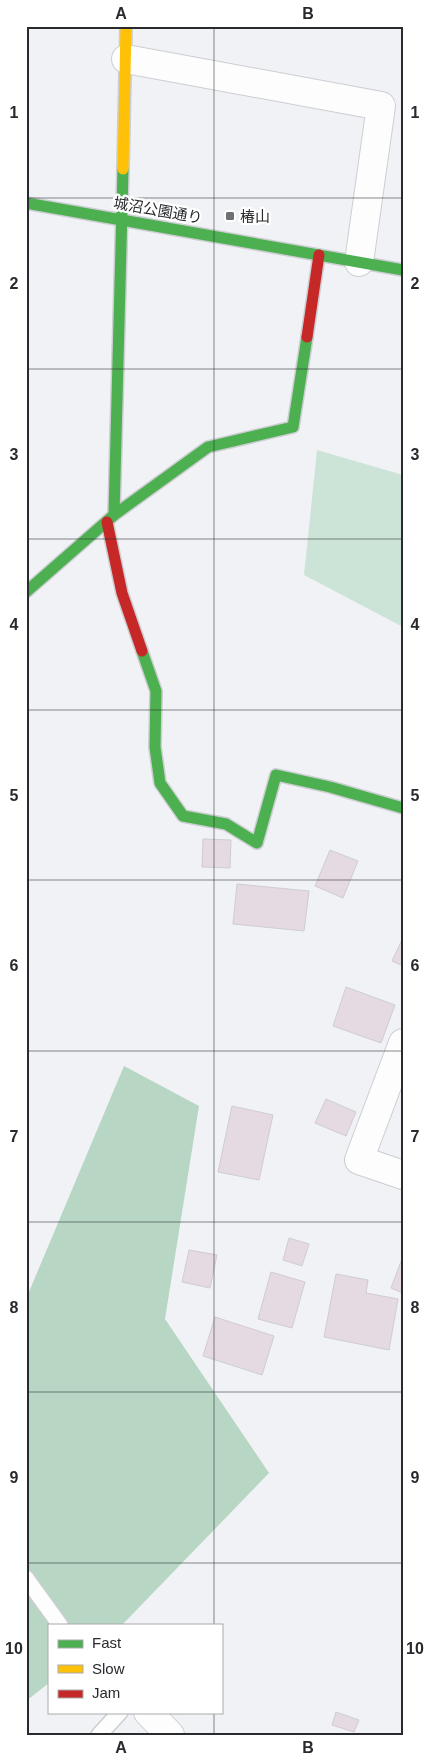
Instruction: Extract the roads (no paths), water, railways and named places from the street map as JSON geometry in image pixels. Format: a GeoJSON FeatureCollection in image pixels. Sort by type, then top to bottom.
{"type":"FeatureCollection","features":[{"type":"Feature","properties":{"kind":"street"},"geometry":{"type":"LineString","coordinates":[[126,26],[110,519],[122,593],[156,691],[155,748],[160,783],[183,816],[226,824],[257,843],[276,775],[330,787],[403,808]]}},
{"type":"Feature","properties":{"kind":"street"},"geometry":{"type":"LineString","coordinates":[[126,59],[392,111],[359,262]]}},
{"type":"Feature","properties":{"kind":"street","name":"城沼公園通り"},"geometry":{"type":"LineString","coordinates":[[26,203],[403,270]]}},
{"type":"Feature","properties":{"kind":"street"},"geometry":{"type":"LineString","coordinates":[[26,592],[110,519],[208,447],[293,427],[319,255]]}},
{"type":"Feature","properties":{"kind":"street"},"geometry":{"type":"LineString","coordinates":[[403,1043],[359,1160],[403,1175]]}},
{"type":"Feature","properties":{"kind":"street"},"geometry":{"type":"LineString","coordinates":[[150,1714],[170,1735]]}},
{"type":"Feature","properties":{"kind":"lane"},"geometry":{"type":"LineString","coordinates":[[26,1578],[59,1624]]}},
{"type":"Feature","properties":{"kind":"lane"},"geometry":{"type":"LineString","coordinates":[[99,1735],[118,1714]]}},
{"type":"Feature","properties":{"kind":"place","name":"椿山"},"geometry":{"type":"Point","coordinates":[230,216]}}]}
